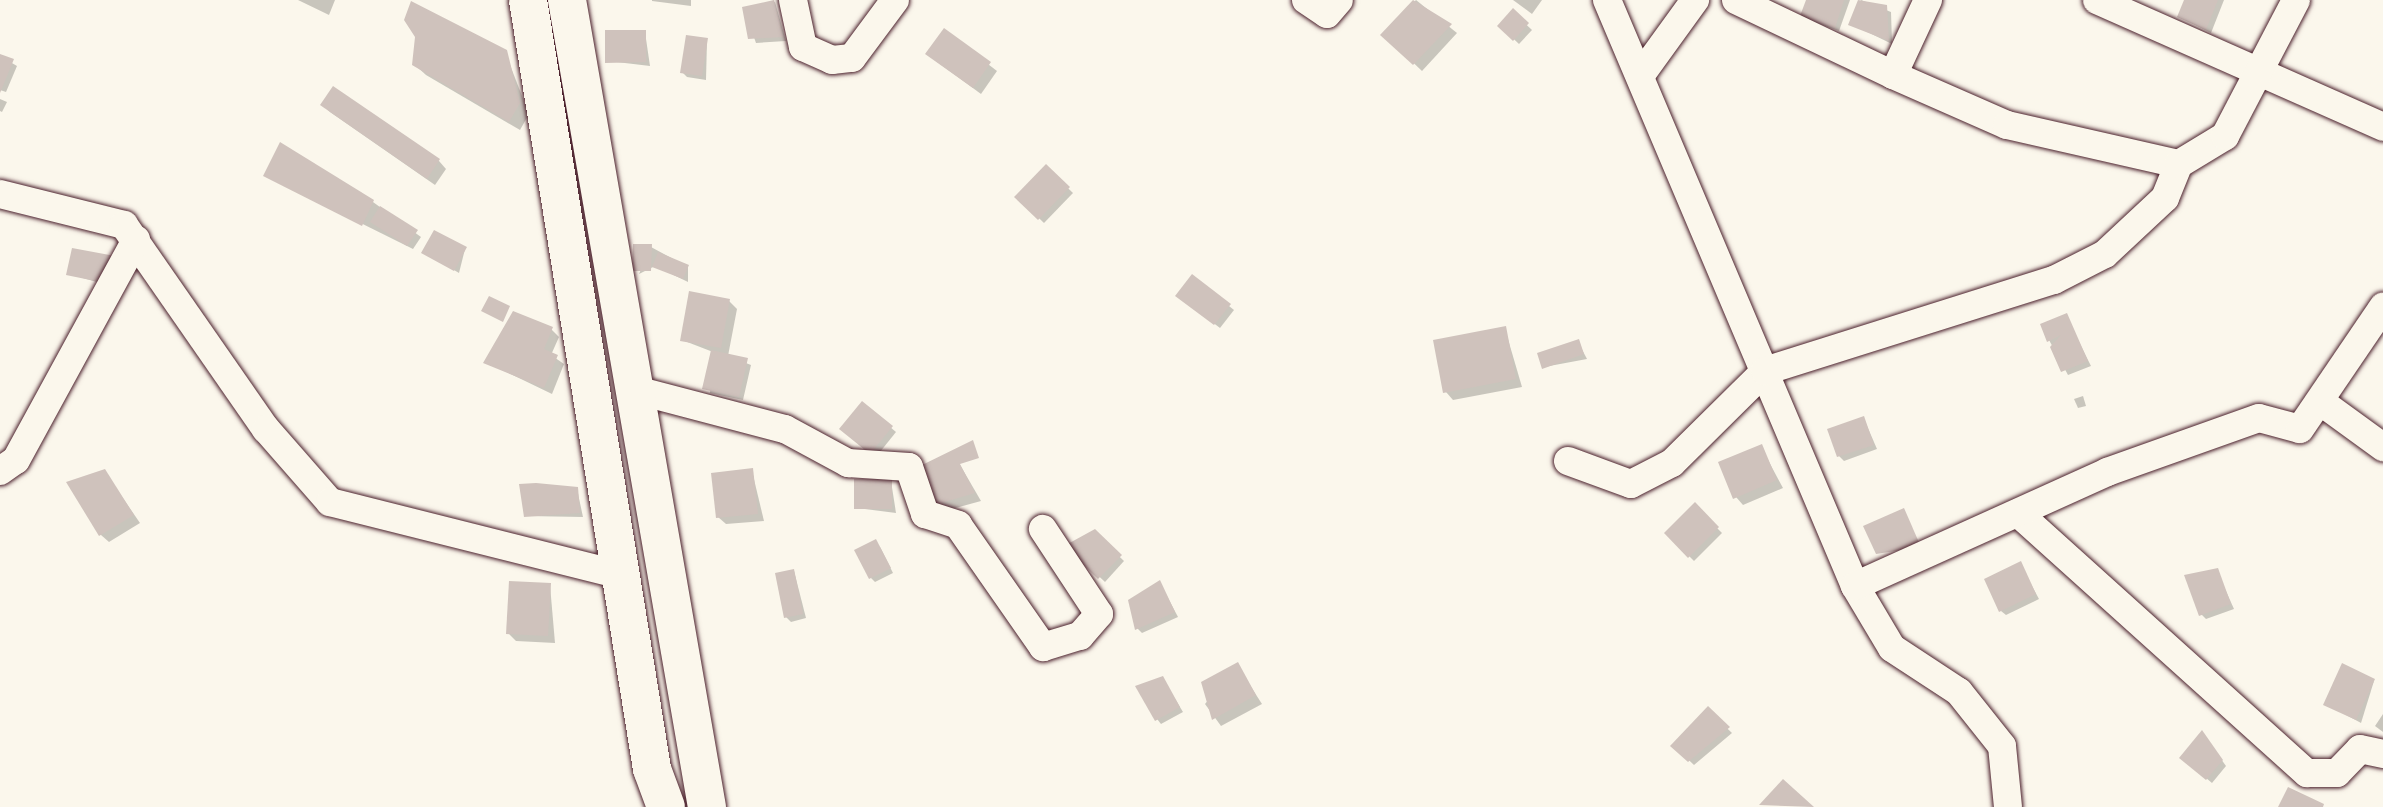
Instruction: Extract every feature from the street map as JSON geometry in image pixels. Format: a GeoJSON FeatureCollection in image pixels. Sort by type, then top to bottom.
{"type":"FeatureCollection","features":[{"type":"Feature","properties":{"kind":"main road"},"geometry":{"type":"LineString","coordinates":[[528,0],[620,575],[666,807]]}},
{"type":"Feature","properties":{"kind":"main road"},"geometry":{"type":"LineString","coordinates":[[567,0],[707,807]]}},
{"type":"Feature","properties":{"kind":"street"},"geometry":{"type":"LineString","coordinates":[[793,0],[803,48],[832,60],[852,58],[895,0]]}},
{"type":"Feature","properties":{"kind":"street"},"geometry":{"type":"LineString","coordinates":[[1306,0],[1326,14],[1339,0]]}},
{"type":"Feature","properties":{"kind":"street"},"geometry":{"type":"LineString","coordinates":[[1606,0],[1855,586],[1892,648],[1959,692],[2002,746],[2008,807]]}},
{"type":"Feature","properties":{"kind":"street"},"geometry":{"type":"LineString","coordinates":[[1640,76],[1695,0]]}},
{"type":"Feature","properties":{"kind":"street"},"geometry":{"type":"LineString","coordinates":[[1736,0],[2007,126],[2180,164]]}},
{"type":"Feature","properties":{"kind":"street"},"geometry":{"type":"LineString","coordinates":[[1893,75],[1928,0]]}},
{"type":"Feature","properties":{"kind":"street"},"geometry":{"type":"LineString","coordinates":[[2097,0],[2383,126]]}},
{"type":"Feature","properties":{"kind":"street"},"geometry":{"type":"LineString","coordinates":[[1568,461],[1631,484],[1672,463],[1765,371],[2054,280],[2105,254],[2165,198],[2180,164],[2225,136],[2264,74],[2296,0]]}},
{"type":"Feature","properties":{"kind":"street"},"geometry":{"type":"LineString","coordinates":[[0,194],[78,209],[124,226],[266,428],[330,502],[620,575]]}},
{"type":"Feature","properties":{"kind":"street"},"geometry":{"type":"LineString","coordinates":[[0,471],[16,460],[136,240]]}},
{"type":"Feature","properties":{"kind":"street"},"geometry":{"type":"LineString","coordinates":[[1855,586],[2018,514],[2260,418],[2300,429],[2383,307]]}},
{"type":"Feature","properties":{"kind":"street"},"geometry":{"type":"LineString","coordinates":[[632,389],[785,429],[848,464],[908,467],[925,514],[958,525],[1043,647],[1080,636],[1098,614],[1043,529]]}},
{"type":"Feature","properties":{"kind":"street"},"geometry":{"type":"LineString","coordinates":[[2321,402],[2383,447]]}},
{"type":"Feature","properties":{"kind":"street"},"geometry":{"type":"LineString","coordinates":[[2018,514],[2307,773],[2337,773],[2360,749],[2383,754]]}},
{"type":"Feature","properties":{"kind":"building"},"geometry":{"type":"Polygon","coordinates":[[[774,0],[783,37],[748,39],[742,7],[774,0]]]}},
{"type":"Feature","properties":{"kind":"building"},"geometry":{"type":"Polygon","coordinates":[[[1413,0],[1452,24],[1413,65],[1380,35],[1413,0]]]}},
{"type":"Feature","properties":{"kind":"building"},"geometry":{"type":"Polygon","coordinates":[[[1806,0],[1844,0],[1835,28],[1800,16],[1806,0]]]}},
{"type":"Feature","properties":{"kind":"building"},"geometry":{"type":"Polygon","coordinates":[[[1858,0],[1887,5],[1889,41],[1848,25],[1858,0]]]}},
{"type":"Feature","properties":{"kind":"building"},"geometry":{"type":"Polygon","coordinates":[[[2184,0],[2218,0],[2206,30],[2177,17],[2184,0]]]}},
{"type":"Feature","properties":{"kind":"building"},"geometry":{"type":"Polygon","coordinates":[[[411,1],[507,50],[520,103],[509,122],[412,65],[415,37],[404,20],[411,1]]]}},
{"type":"Feature","properties":{"kind":"building"},"geometry":{"type":"Polygon","coordinates":[[[1513,8],[1529,23],[1513,41],[1497,26],[1513,8]]]}},
{"type":"Feature","properties":{"kind":"building"},"geometry":{"type":"Polygon","coordinates":[[[944,28],[991,62],[973,88],[925,54],[944,28]]]}},
{"type":"Feature","properties":{"kind":"building"},"geometry":{"type":"Polygon","coordinates":[[[605,30],[646,30],[646,62],[605,63],[605,30]]]}},
{"type":"Feature","properties":{"kind":"building"},"geometry":{"type":"Polygon","coordinates":[[[686,35],[708,38],[702,76],[680,73],[686,35]]]}},
{"type":"Feature","properties":{"kind":"building"},"geometry":{"type":"Polygon","coordinates":[[[0,54],[14,59],[0,93],[0,54]]]}},
{"type":"Feature","properties":{"kind":"building"},"geometry":{"type":"Polygon","coordinates":[[[333,86],[440,159],[427,179],[320,105],[333,86]]]}},
{"type":"Feature","properties":{"kind":"building"},"geometry":{"type":"Polygon","coordinates":[[[280,142],[374,200],[362,226],[263,176],[280,142]]]}},
{"type":"Feature","properties":{"kind":"building"},"geometry":{"type":"Polygon","coordinates":[[[1046,164],[1070,187],[1038,220],[1014,197],[1046,164]]]}},
{"type":"Feature","properties":{"kind":"building"},"geometry":{"type":"Polygon","coordinates":[[[380,206],[418,230],[407,246],[370,222],[380,206]]]}},
{"type":"Feature","properties":{"kind":"building"},"geometry":{"type":"Polygon","coordinates":[[[434,230],[467,247],[454,271],[421,253],[434,230]]]}},
{"type":"Feature","properties":{"kind":"building"},"geometry":{"type":"Polygon","coordinates":[[[633,244],[652,244],[651,271],[632,271],[633,244]]]}},
{"type":"Feature","properties":{"kind":"building"},"geometry":{"type":"Polygon","coordinates":[[[72,248],[115,256],[110,284],[66,275],[72,248]]]}},
{"type":"Feature","properties":{"kind":"building"},"geometry":{"type":"Polygon","coordinates":[[[658,252],[689,265],[683,279],[652,267],[658,252]]]}},
{"type":"Feature","properties":{"kind":"building"},"geometry":{"type":"Polygon","coordinates":[[[1192,274],[1231,304],[1214,325],[1175,296],[1192,274]]]}},
{"type":"Feature","properties":{"kind":"building"},"geometry":{"type":"Polygon","coordinates":[[[689,291],[730,299],[721,348],[680,341],[689,291]]]}},
{"type":"Feature","properties":{"kind":"building"},"geometry":{"type":"Polygon","coordinates":[[[489,296],[510,306],[503,322],[481,311],[489,296]]]}},
{"type":"Feature","properties":{"kind":"building"},"geometry":{"type":"Polygon","coordinates":[[[513,311],[553,327],[544,349],[558,355],[544,388],[483,363],[513,311]]]}},
{"type":"Feature","properties":{"kind":"building"},"geometry":{"type":"Polygon","coordinates":[[[2067,313],[2088,361],[2061,372],[2050,347],[2061,335],[2047,342],[2040,324],[2067,313]]]}},
{"type":"Feature","properties":{"kind":"building"},"geometry":{"type":"Polygon","coordinates":[[[1506,326],[1516,379],[1443,393],[1433,340],[1506,326]]]}},
{"type":"Feature","properties":{"kind":"building"},"geometry":{"type":"Polygon","coordinates":[[[1579,339],[1584,354],[1542,369],[1537,353],[1579,339]]]}},
{"type":"Feature","properties":{"kind":"building"},"geometry":{"type":"Polygon","coordinates":[[[711,350],[748,358],[739,397],[702,389],[711,350]]]}},
{"type":"Feature","properties":{"kind":"building"},"geometry":{"type":"Polygon","coordinates":[[[862,401],[893,426],[870,454],[839,429],[862,401]]]}},
{"type":"Feature","properties":{"kind":"building"},"geometry":{"type":"Polygon","coordinates":[[[1864,416],[1874,445],[1837,457],[1827,429],[1864,416]]]}},
{"type":"Feature","properties":{"kind":"building"},"geometry":{"type":"Polygon","coordinates":[[[973,440],[979,458],[960,464],[975,493],[931,506],[920,466],[973,440]]]}},
{"type":"Feature","properties":{"kind":"building"},"geometry":{"type":"Polygon","coordinates":[[[1762,444],[1777,480],[1733,499],[1718,462],[1762,444]]]}},
{"type":"Feature","properties":{"kind":"building"},"geometry":{"type":"Polygon","coordinates":[[[753,468],[758,514],[716,518],[711,473],[753,468]]]}},
{"type":"Feature","properties":{"kind":"building"},"geometry":{"type":"Polygon","coordinates":[[[105,469],[134,515],[99,536],[66,482],[105,469]]]}},
{"type":"Feature","properties":{"kind":"building"},"geometry":{"type":"Polygon","coordinates":[[[854,479],[892,479],[892,509],[854,509],[854,479]]]}},
{"type":"Feature","properties":{"kind":"building"},"geometry":{"type":"Polygon","coordinates":[[[519,484],[578,487],[580,513],[524,517],[519,484]]]}},
{"type":"Feature","properties":{"kind":"building"},"geometry":{"type":"Polygon","coordinates":[[[1695,502],[1719,527],[1688,558],[1664,533],[1695,502]]]}},
{"type":"Feature","properties":{"kind":"building"},"geometry":{"type":"Polygon","coordinates":[[[1904,508],[1921,547],[1876,554],[1863,526],[1904,508]]]}},
{"type":"Feature","properties":{"kind":"building"},"geometry":{"type":"Polygon","coordinates":[[[1095,529],[1122,555],[1098,579],[1064,546],[1095,529]]]}},
{"type":"Feature","properties":{"kind":"building"},"geometry":{"type":"Polygon","coordinates":[[[876,539],[891,568],[869,579],[854,550],[876,539]]]}},
{"type":"Feature","properties":{"kind":"building"},"geometry":{"type":"Polygon","coordinates":[[[2021,561],[2036,594],[1999,612],[1984,579],[2021,561]]]}},
{"type":"Feature","properties":{"kind":"building"},"geometry":{"type":"Polygon","coordinates":[[[2218,568],[2231,604],[2199,616],[2184,575],[2218,568]]]}},
{"type":"Feature","properties":{"kind":"building"},"geometry":{"type":"Polygon","coordinates":[[[794,569],[803,614],[784,618],[775,573],[794,569]]]}},
{"type":"Feature","properties":{"kind":"building"},"geometry":{"type":"Polygon","coordinates":[[[1160,580],[1175,612],[1135,630],[1128,600],[1160,580]]]}},
{"type":"Feature","properties":{"kind":"building"},"geometry":{"type":"Polygon","coordinates":[[[509,581],[551,583],[548,636],[506,634],[509,581]]]}},
{"type":"Feature","properties":{"kind":"building"},"geometry":{"type":"Polygon","coordinates":[[[1238,662],[1256,695],[1212,720],[1201,682],[1238,662]]]}},
{"type":"Feature","properties":{"kind":"building"},"geometry":{"type":"Polygon","coordinates":[[[2342,663],[2375,679],[2356,720],[2323,705],[2342,663]]]}},
{"type":"Feature","properties":{"kind":"building"},"geometry":{"type":"Polygon","coordinates":[[[1163,676],[1180,707],[1155,721],[1135,686],[1163,676]]]}},
{"type":"Feature","properties":{"kind":"building"},"geometry":{"type":"Polygon","coordinates":[[[1708,706],[1730,727],[1688,762],[1670,746],[1708,706]]]}},
{"type":"Feature","properties":{"kind":"building"},"geometry":{"type":"Polygon","coordinates":[[[2202,730],[2223,760],[2206,780],[2179,758],[2202,730]]]}},
{"type":"Feature","properties":{"kind":"building"},"geometry":{"type":"Polygon","coordinates":[[[1783,779],[1814,807],[1759,805],[1783,779]]]}},
{"type":"Feature","properties":{"kind":"building"},"geometry":{"type":"Polygon","coordinates":[[[2288,787],[2324,804],[2323,807],[2278,807],[2288,787]]]}}]}
